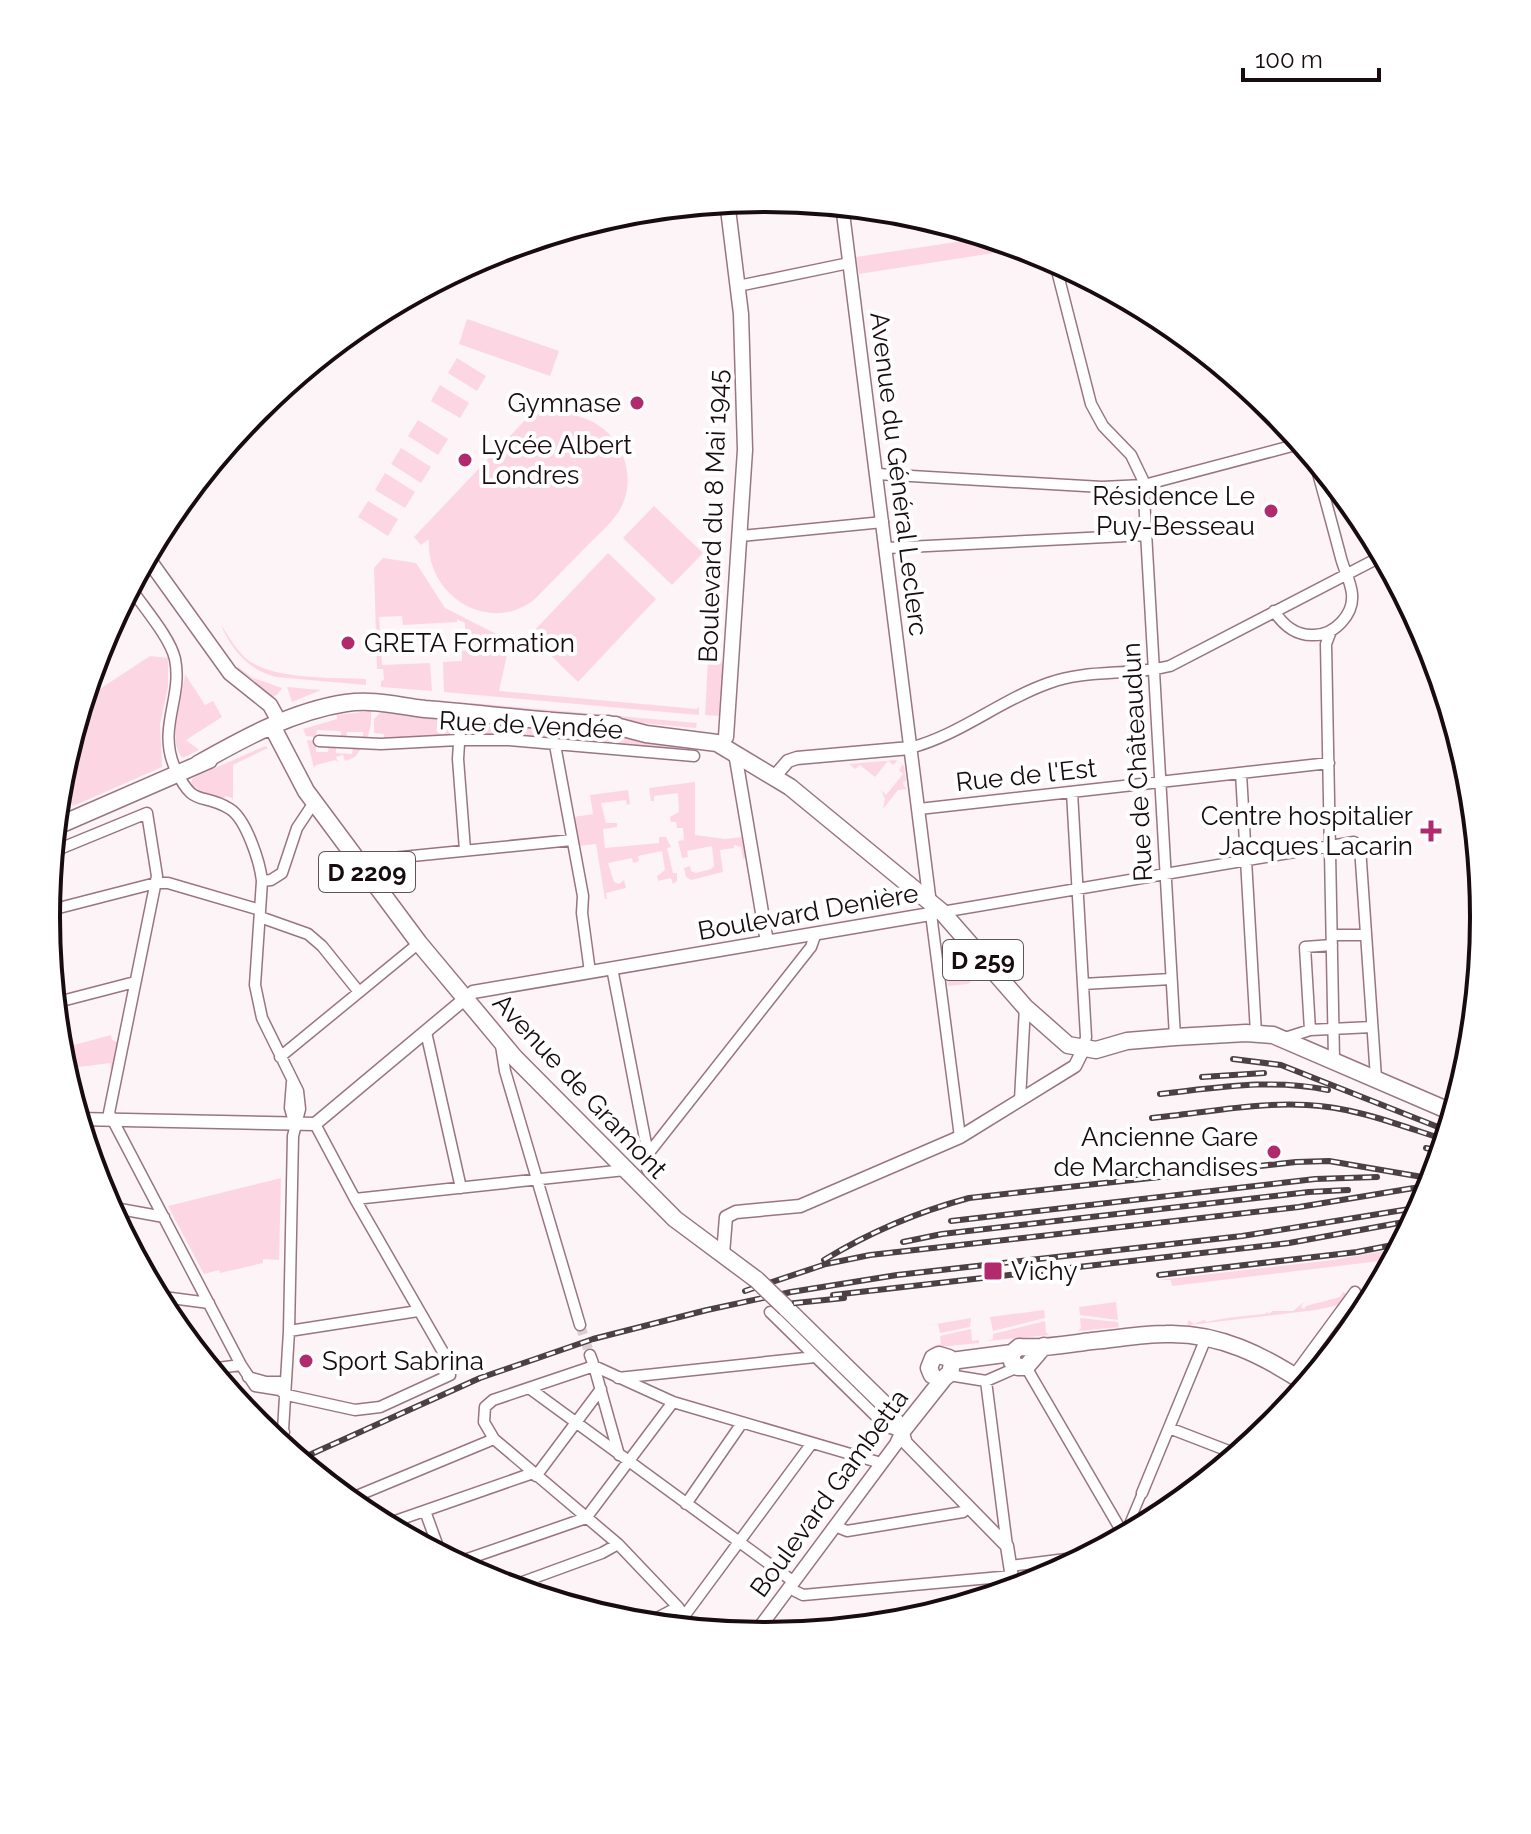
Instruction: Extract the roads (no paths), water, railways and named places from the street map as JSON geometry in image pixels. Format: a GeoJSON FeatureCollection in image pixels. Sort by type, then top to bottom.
{"type":"FeatureCollection","features":[{"type":"Feature","properties":{"kind":"main road","name":"Boulevard du 8 Mai 1945"},"geometry":{"type":"LineString","coordinates":[[722,740],[741,536],[744,404],[738,286],[729,213]]}},
{"type":"Feature","properties":{"kind":"main road","name":"D 2209"},"geometry":{"type":"LineString","coordinates":[[154,567],[230,673],[270,705],[315,801]]}},
{"type":"Feature","properties":{"kind":"main road"},"geometry":{"type":"LineString","coordinates":[[67,822],[318,709],[344,703],[378,701],[461,712],[647,725],[722,740],[777,774],[934,909]]}},
{"type":"Feature","properties":{"kind":"main road"},"geometry":{"type":"LineString","coordinates":[[722,740],[735,753],[777,774]]}},
{"type":"Feature","properties":{"kind":"main road","name":"Avenue de Gramont"},"geometry":{"type":"LineString","coordinates":[[315,801],[419,943],[500,1039],[510,1064],[616,1159],[675,1219],[757,1280],[778,1310],[883,1403],[902,1431]]}},
{"type":"Feature","properties":{"kind":"main road","name":"D 259"},"geometry":{"type":"LineString","coordinates":[[934,909],[1025,1007],[1064,1043],[1083,1050]]}},
{"type":"Feature","properties":{"kind":"main road"},"geometry":{"type":"LineString","coordinates":[[1083,1050],[1096,1050],[1127,1041],[1256,1033],[1285,1038],[1445,1107]]}},
{"type":"Feature","properties":{"kind":"main road"},"geometry":{"type":"LineString","coordinates":[[946,1371],[1165,1334],[1206,1338],[1243,1349],[1299,1379]]}},
{"type":"Feature","properties":{"kind":"main road","name":"Avenue de Gramont"},"geometry":{"type":"LineString","coordinates":[[846,1369],[885,1391],[902,1414]]}},
{"type":"Feature","properties":{"kind":"main road","name":"Boulevard Gambetta"},"geometry":{"type":"LineString","coordinates":[[902,1414],[946,1371]]}},
{"type":"Feature","properties":{"kind":"main road","name":"Boulevard Gambetta"},"geometry":{"type":"LineString","coordinates":[[902,1431],[946,1371]]}},
{"type":"Feature","properties":{"kind":"main road"},"geometry":{"type":"LineString","coordinates":[[902,1414],[902,1431]]}},
{"type":"Feature","properties":{"kind":"street","name":"Avenue du Général Leclerc"},"geometry":{"type":"LineString","coordinates":[[843,216],[910,748],[934,909]]}},
{"type":"Feature","properties":{"kind":"street"},"geometry":{"type":"LineString","coordinates":[[738,286],[849,263]]}},
{"type":"Feature","properties":{"kind":"street"},"geometry":{"type":"LineString","coordinates":[[1058,275],[1091,404],[1103,426],[1131,455],[1144,485]]}},
{"type":"Feature","properties":{"kind":"street"},"geometry":{"type":"LineString","coordinates":[[877,474],[1102,487],[1144,485],[1291,446]]}},
{"type":"Feature","properties":{"kind":"street"},"geometry":{"type":"LineString","coordinates":[[1320,482],[1352,594],[1351,606],[1344,620],[1322,640],[1329,763],[1334,1059]]}},
{"type":"Feature","properties":{"kind":"street","name":"Rue de Châteaudun"},"geometry":{"type":"LineString","coordinates":[[1144,485],[1175,1037]]}},
{"type":"Feature","properties":{"kind":"street"},"geometry":{"type":"LineString","coordinates":[[741,536],[883,522]]}},
{"type":"Feature","properties":{"kind":"street"},"geometry":{"type":"LineString","coordinates":[[887,548],[1147,535]]}},
{"type":"Feature","properties":{"kind":"street"},"geometry":{"type":"LineString","coordinates":[[777,774],[788,761],[797,758],[910,748],[946,737],[1053,681],[1074,676],[1154,669],[1179,661],[1374,560]]}},
{"type":"Feature","properties":{"kind":"street"},"geometry":{"type":"LineString","coordinates":[[137,597],[170,646],[176,662],[175,692],[167,741],[178,773],[185,788],[196,797],[238,815],[258,861],[262,881],[255,985],[257,1002],[292,1079],[290,1108],[294,1124],[289,1331],[281,1429]]}},
{"type":"Feature","properties":{"kind":"street"},"geometry":{"type":"LineString","coordinates":[[1274,611],[1293,631],[1322,640]]}},
{"type":"Feature","properties":{"kind":"street"},"geometry":{"type":"LineString","coordinates":[[461,712],[458,740],[465,850]]}},
{"type":"Feature","properties":{"kind":"street","name":"Rue de Vendée"},"geometry":{"type":"LineString","coordinates":[[319,741],[381,744],[458,740],[694,756]]}},
{"type":"Feature","properties":{"kind":"street"},"geometry":{"type":"LineString","coordinates":[[555,745],[583,896],[582,913],[590,972]]}},
{"type":"Feature","properties":{"kind":"street"},"geometry":{"type":"LineString","coordinates":[[735,753],[767,942]]}},
{"type":"Feature","properties":{"kind":"street","name":"Rue de l'Est"},"geometry":{"type":"LineString","coordinates":[[919,809],[1329,763]]}},
{"type":"Feature","properties":{"kind":"street"},"geometry":{"type":"LineString","coordinates":[[1241,773],[1256,1033]]}},
{"type":"Feature","properties":{"kind":"street"},"geometry":{"type":"LineString","coordinates":[[723,1254],[726,1217],[736,1212],[800,1206],[960,1137],[1075,1066],[1086,1037],[1072,792]]}},
{"type":"Feature","properties":{"kind":"street"},"geometry":{"type":"LineString","coordinates":[[262,881],[271,880],[282,873],[297,828],[315,801]]}},
{"type":"Feature","properties":{"kind":"street"},"geometry":{"type":"LineString","coordinates":[[64,847],[147,813],[156,883],[109,1110],[113,1119],[241,1365],[248,1377],[355,1410],[380,1407],[450,1375],[447,1359],[315,1124],[113,1119],[90,1119]]}},
{"type":"Feature","properties":{"kind":"street"},"geometry":{"type":"LineString","coordinates":[[360,863],[572,840]]}},
{"type":"Feature","properties":{"kind":"street","name":"Boulevard Denière"},"geometry":{"type":"LineString","coordinates":[[315,1124],[465,999],[480,990],[767,942],[934,909],[1078,889],[1354,842],[1360,847],[1366,935]]}},
{"type":"Feature","properties":{"kind":"street"},"geometry":{"type":"LineString","coordinates":[[60,908],[156,883],[168,883],[300,929],[322,946],[359,992]]}},
{"type":"Feature","properties":{"kind":"street"},"geometry":{"type":"LineString","coordinates":[[934,909],[960,1137]]}},
{"type":"Feature","properties":{"kind":"street"},"geometry":{"type":"LineString","coordinates":[[648,1154],[803,958],[816,933]]}},
{"type":"Feature","properties":{"kind":"street"},"geometry":{"type":"LineString","coordinates":[[1310,1030],[1305,947],[1366,935],[1376,1078]]}},
{"type":"Feature","properties":{"kind":"street"},"geometry":{"type":"LineString","coordinates":[[280,1057],[419,943]]}},
{"type":"Feature","properties":{"kind":"street"},"geometry":{"type":"LineString","coordinates":[[612,968],[648,1154],[647,1169]]}},
{"type":"Feature","properties":{"kind":"street"},"geometry":{"type":"LineString","coordinates":[[1083,984],[1171,979]]}},
{"type":"Feature","properties":{"kind":"street"},"geometry":{"type":"LineString","coordinates":[[65,1000],[135,982]]}},
{"type":"Feature","properties":{"kind":"street"},"geometry":{"type":"LineString","coordinates":[[1020,1100],[1025,1007]]}},
{"type":"Feature","properties":{"kind":"street"},"geometry":{"type":"LineString","coordinates":[[1285,1038],[1310,1030],[1372,1027]]}},
{"type":"Feature","properties":{"kind":"street"},"geometry":{"type":"LineString","coordinates":[[426,1032],[461,1188]]}},
{"type":"Feature","properties":{"kind":"street"},"geometry":{"type":"LineString","coordinates":[[510,1064],[537,1179],[580,1325]]}},
{"type":"Feature","properties":{"kind":"street"},"geometry":{"type":"LineString","coordinates":[[355,1199],[625,1170]]}},
{"type":"Feature","properties":{"kind":"street"},"geometry":{"type":"LineString","coordinates":[[124,1210],[164,1217]]}},
{"type":"Feature","properties":{"kind":"street"},"geometry":{"type":"LineString","coordinates":[[1312,1362],[1355,1292]]}},
{"type":"Feature","properties":{"kind":"street"},"geometry":{"type":"LineString","coordinates":[[172,1298],[209,1303]]}},
{"type":"Feature","properties":{"kind":"street","name":"Avenue de Gramont"},"geometry":{"type":"LineString","coordinates":[[778,1310],[815,1357],[887,1427],[902,1431],[906,1443],[1007,1546]]}},
{"type":"Feature","properties":{"kind":"street"},"geometry":{"type":"LineString","coordinates":[[289,1331],[418,1311]]}},
{"type":"Feature","properties":{"kind":"street"},"geometry":{"type":"LineString","coordinates":[[1131,1520],[1206,1338]]}},
{"type":"Feature","properties":{"kind":"street"},"geometry":{"type":"LineString","coordinates":[[617,1379],[815,1357]]}},
{"type":"Feature","properties":{"kind":"street"},"geometry":{"type":"LineString","coordinates":[[946,1371],[986,1381],[1024,1357],[1119,1528]]}},
{"type":"Feature","properties":{"kind":"street"},"geometry":{"type":"LineString","coordinates":[[592,1360],[617,1379],[673,1402],[881,1463]]}},
{"type":"Feature","properties":{"kind":"street"},"geometry":{"type":"LineString","coordinates":[[592,1360],[493,1400],[485,1407],[484,1422],[494,1439],[618,1544],[686,1617]]}},
{"type":"Feature","properties":{"kind":"street"},"geometry":{"type":"LineString","coordinates":[[592,1360],[619,1455]]}},
{"type":"Feature","properties":{"kind":"street"},"geometry":{"type":"LineString","coordinates":[[223,1367],[241,1365]]}},
{"type":"Feature","properties":{"kind":"street"},"geometry":{"type":"LineString","coordinates":[[645,1391],[659,1375]]}},
{"type":"Feature","properties":{"kind":"street"},"geometry":{"type":"LineString","coordinates":[[986,1381],[1012,1578]]}},
{"type":"Feature","properties":{"kind":"street"},"geometry":{"type":"LineString","coordinates":[[529,1388],[739,1542],[803,1595],[1045,1565]]}},
{"type":"Feature","properties":{"kind":"street"},"geometry":{"type":"LineString","coordinates":[[400,1520],[534,1474],[601,1389]]}},
{"type":"Feature","properties":{"kind":"street"},"geometry":{"type":"LineString","coordinates":[[471,1558],[586,1518],[673,1402]]}},
{"type":"Feature","properties":{"kind":"street"},"geometry":{"type":"LineString","coordinates":[[686,1504],[742,1423]]}},
{"type":"Feature","properties":{"kind":"street"},"geometry":{"type":"LineString","coordinates":[[1169,1428],[1227,1450]]}},
{"type":"Feature","properties":{"kind":"street","name":"Boulevard Gambetta"},"geometry":{"type":"LineString","coordinates":[[765,1622],[902,1431]]}},
{"type":"Feature","properties":{"kind":"street"},"geometry":{"type":"LineString","coordinates":[[360,1494],[494,1439]]}},
{"type":"Feature","properties":{"kind":"street"},"geometry":{"type":"LineString","coordinates":[[670,1616],[682,1611],[739,1542],[812,1443]]}},
{"type":"Feature","properties":{"kind":"street"},"geometry":{"type":"LineString","coordinates":[[835,1526],[847,1531],[963,1512],[969,1507]]}},
{"type":"Feature","properties":{"kind":"street"},"geometry":{"type":"LineString","coordinates":[[425,1511],[436,1540]]}},
{"type":"Feature","properties":{"kind":"street"},"geometry":{"type":"LineString","coordinates":[[527,1580],[602,1553],[618,1544]]}},
{"type":"Feature","properties":{"kind":"street"},"geometry":{"type":"LineString","coordinates":[[533,1578],[534,1583]]}},
{"type":"Feature","properties":{"kind":"tunnel"},"geometry":{"type":"LineString","coordinates":[[580,1325],[590,1355]]}},
{"type":"Feature","properties":{"kind":"railway"},"geometry":{"type":"LineString","coordinates":[[1233,1059],[1281,1065],[1438,1127]]}},
{"type":"Feature","properties":{"kind":"railway"},"geometry":{"type":"LineString","coordinates":[[1202,1077],[1264,1073]]}},
{"type":"Feature","properties":{"kind":"railway"},"geometry":{"type":"LineString","coordinates":[[1160,1094],[1265,1084],[1328,1090]]}},
{"type":"Feature","properties":{"kind":"railway"},"geometry":{"type":"LineString","coordinates":[[1152,1118],[1249,1106],[1307,1105],[1360,1113],[1436,1137]]}},
{"type":"Feature","properties":{"kind":"railway"},"geometry":{"type":"LineString","coordinates":[[1426,1148],[1432,1149]]}},
{"type":"Feature","properties":{"kind":"railway"},"geometry":{"type":"LineString","coordinates":[[824,1260],[894,1224],[969,1198],[1296,1162],[1329,1161],[1421,1177]]}},
{"type":"Feature","properties":{"kind":"railway"},"geometry":{"type":"LineString","coordinates":[[951,1221],[1315,1179],[1377,1177]]}},
{"type":"Feature","properties":{"kind":"railway"},"geometry":{"type":"LineString","coordinates":[[745,1291],[826,1264],[870,1255],[1299,1207],[1417,1188]]}},
{"type":"Feature","properties":{"kind":"railway"},"geometry":{"type":"LineString","coordinates":[[903,1242],[942,1234],[1348,1190]]}},
{"type":"Feature","properties":{"kind":"railway"},"geometry":{"type":"LineString","coordinates":[[309,1455],[480,1378],[593,1339],[707,1310],[791,1292],[897,1275],[1242,1236],[1407,1209]]}},
{"type":"Feature","properties":{"kind":"railway"},"geometry":{"type":"LineString","coordinates":[[833,1295],[1289,1243],[1401,1223]]}},
{"type":"Feature","properties":{"kind":"railway"},"geometry":{"type":"LineString","coordinates":[[1159,1275],[1389,1246]]}},
{"type":"Feature","properties":{"kind":"railway"},"geometry":{"type":"LineString","coordinates":[[776,1305],[844,1298]]}},
{"type":"Feature","properties":{"kind":"place","name":"Gymnase"},"geometry":{"type":"Point","coordinates":[637,403]}},
{"type":"Feature","properties":{"kind":"place","name":"Lycée Albert Londres"},"geometry":{"type":"Point","coordinates":[465,460]}},
{"type":"Feature","properties":{"kind":"place","name":"Résidence Le Puy-Besseau"},"geometry":{"type":"Point","coordinates":[1271,511]}},
{"type":"Feature","properties":{"kind":"place","name":"GRETA Formation"},"geometry":{"type":"Point","coordinates":[348,643]}},
{"type":"Feature","properties":{"kind":"place","name":"Centre hospitalier Jacques Lacarin"},"geometry":{"type":"Point","coordinates":[1431,831]}},
{"type":"Feature","properties":{"kind":"place","name":"Ancienne Gare de Marchandises"},"geometry":{"type":"Point","coordinates":[1274,1152]}},
{"type":"Feature","properties":{"kind":"place","name":"Vichy"},"geometry":{"type":"Point","coordinates":[993,1271]}},
{"type":"Feature","properties":{"kind":"place","name":"Sport Sabrina"},"geometry":{"type":"Point","coordinates":[306,1361]}}]}
